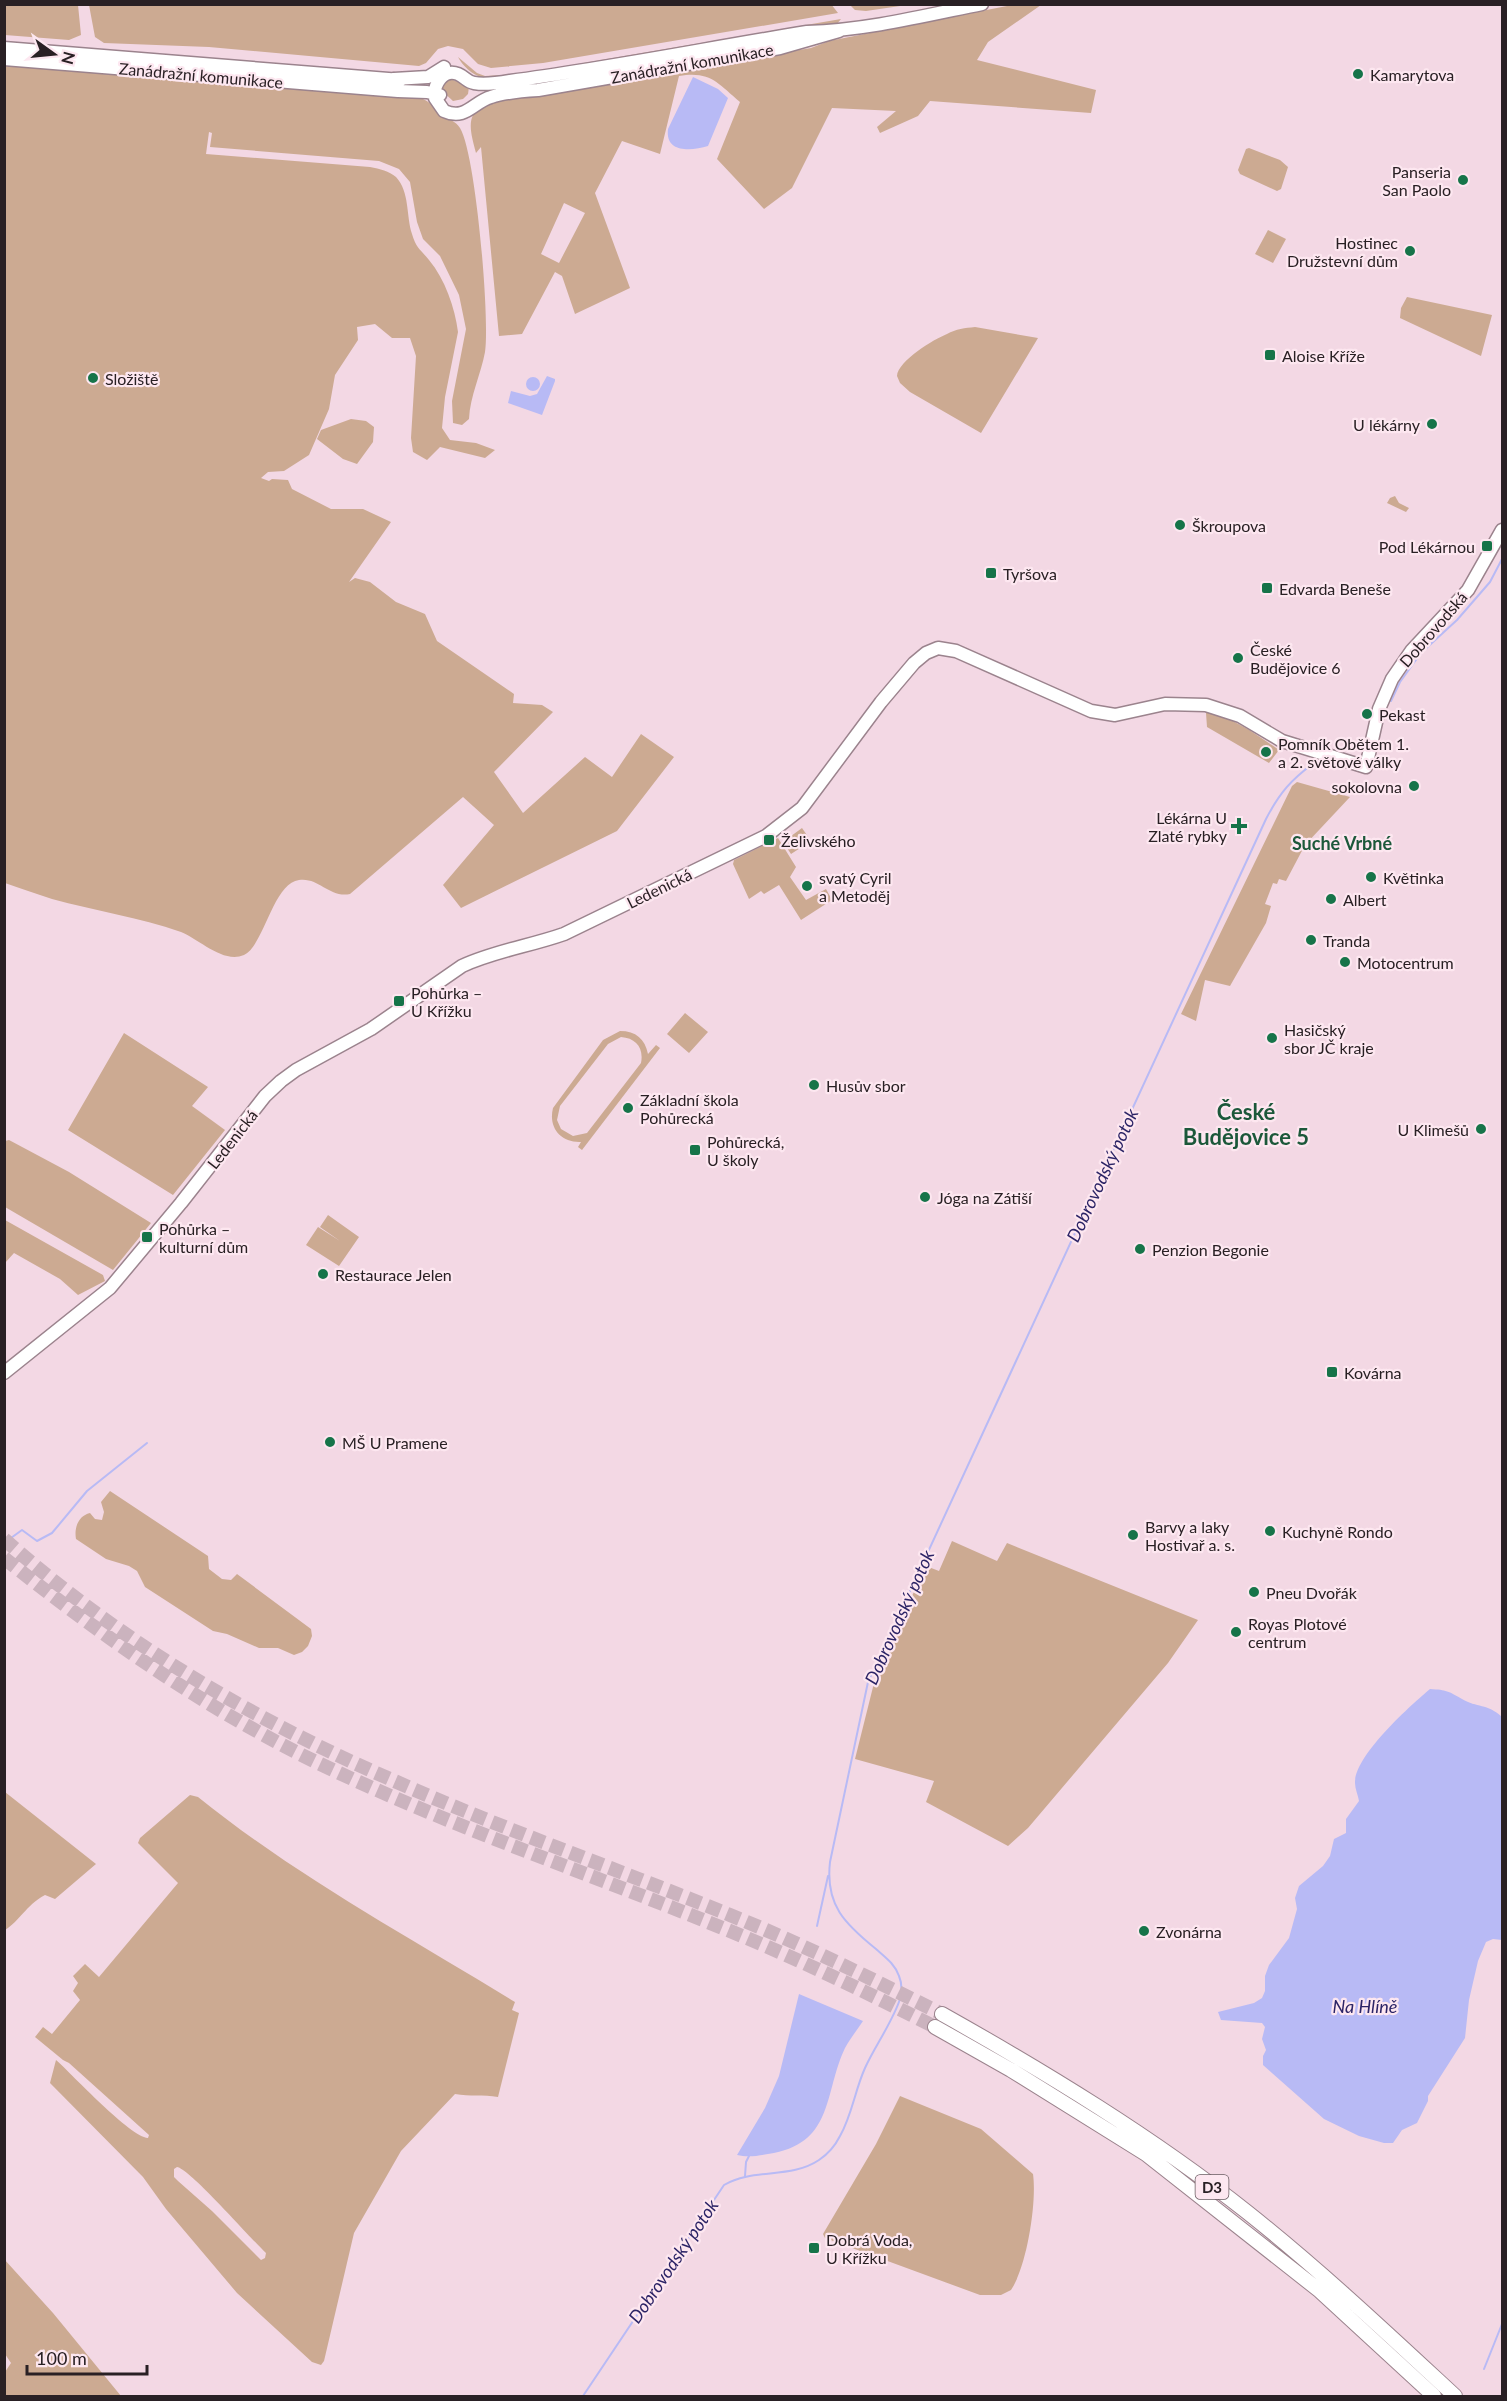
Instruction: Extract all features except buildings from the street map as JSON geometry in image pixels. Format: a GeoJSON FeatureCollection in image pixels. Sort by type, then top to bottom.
{"type":"FeatureCollection","features":[{"type":"Feature","properties":{"kind":"highway","name":"D3"},"geometry":{"type":"LineString","coordinates":[[942,2014],[1072,2090],[1150,2142],[1246,2211],[1328,2279],[1455,2397]]}},
{"type":"Feature","properties":{"kind":"highway","name":"D3"},"geometry":{"type":"LineString","coordinates":[[934,2027],[1011,2070],[1146,2154],[1320,2291],[1434,2397]]}},
{"type":"Feature","properties":{"kind":"main road","name":"Zanádražní komunikace"},"geometry":{"type":"LineString","coordinates":[[435,98],[441,95],[445,102],[453,107],[465,106],[481,92],[807,32],[838,31],[915,20],[982,4]]}},
{"type":"Feature","properties":{"kind":"main road","name":"Zanádražní komunikace"},"geometry":{"type":"LineString","coordinates":[[4,48],[396,85],[435,98],[448,113],[457,114],[467,112],[485,99],[510,87]]}},
{"type":"Feature","properties":{"kind":"main road","name":"Zanádražní komunikace"},"geometry":{"type":"LineString","coordinates":[[4,59],[396,85],[426,83],[453,73],[473,80],[510,87]]}},
{"type":"Feature","properties":{"kind":"main road","name":"Zanádražní komunikace"},"geometry":{"type":"LineString","coordinates":[[396,85],[428,77],[448,66],[459,67],[473,80]]}},
{"type":"Feature","properties":{"kind":"main road"},"geometry":{"type":"LineString","coordinates":[[435,98],[439,79]]}},
{"type":"Feature","properties":{"kind":"main road"},"geometry":{"type":"LineString","coordinates":[[472,99],[473,80]]}},
{"type":"Feature","properties":{"kind":"main road","name":"Dobrovodská"},"geometry":{"type":"LineString","coordinates":[[1366,767],[1379,709],[1392,679],[1412,650],[1468,590],[1503,530]]}},
{"type":"Feature","properties":{"kind":"main road","name":"Ledenická"},"geometry":{"type":"LineString","coordinates":[[4,1373],[110,1288],[166,1222],[265,1096],[280,1081],[364,1034],[462,966],[564,934],[766,836],[782,826],[802,808],[895,685],[914,663],[931,650],[942,648],[956,651],[1091,711],[1103,714],[1122,715],[1165,704],[1213,706],[1240,716],[1282,741],[1366,767]]}},
{"type":"Feature","properties":{"kind":"shaded area"},"geometry":{"type":"Polygon","coordinates":[[[831,4],[838,13],[543,63],[491,68],[478,64],[463,49],[448,46],[438,49],[426,63],[419,66],[209,47],[104,43],[95,37],[89,5],[831,4]]]}},
{"type":"Feature","properties":{"kind":"shaded area"},"geometry":{"type":"Polygon","coordinates":[[[4,5],[78,5],[81,35],[69,40],[5,35],[4,5]]]}},
{"type":"Feature","properties":{"kind":"shaded area"},"geometry":{"type":"Polygon","coordinates":[[[850,5],[907,5],[866,11],[855,10],[850,5]]]}},
{"type":"Feature","properties":{"kind":"shaded area"},"geometry":{"type":"Polygon","coordinates":[[[1012,5],[1041,5],[988,42],[977,60],[1096,90],[1091,113],[930,101],[918,116],[880,133],[877,127],[896,111],[832,108],[792,188],[764,209],[717,159],[740,102],[719,84],[706,77],[679,76],[660,154],[622,141],[595,193],[630,288],[575,314],[562,276],[555,272],[522,334],[499,336],[481,147],[476,153],[471,132],[472,119],[478,108],[485,103],[811,48],[829,41],[1012,5]],[[564,203],[541,254],[559,263],[585,213],[564,203]]]}},
{"type":"Feature","properties":{"kind":"shaded area"},"geometry":{"type":"Polygon","coordinates":[[[841,19],[836,25],[508,78],[478,76],[468,69],[458,57],[477,73],[485,76],[519,74],[841,19]]]}},
{"type":"Feature","properties":{"kind":"shaded area"},"geometry":{"type":"Polygon","coordinates":[[[5,65],[421,98],[460,128],[466,144],[476,202],[484,274],[486,334],[485,352],[471,402],[469,419],[462,425],[453,423],[452,401],[466,329],[459,295],[440,256],[423,239],[417,222],[410,182],[399,169],[379,161],[210,147],[212,133],[209,132],[206,154],[370,167],[381,169],[396,177],[404,190],[414,239],[440,276],[457,323],[458,332],[445,397],[442,428],[450,440],[476,443],[495,450],[485,458],[440,447],[427,460],[413,452],[411,438],[416,356],[410,338],[392,338],[375,324],[357,327],[358,340],[335,375],[329,409],[309,455],[284,471],[268,472],[261,478],[269,481],[272,479],[288,480],[292,489],[331,509],[363,509],[391,522],[349,582],[355,578],[370,582],[396,602],[425,614],[437,641],[514,694],[513,703],[542,705],[553,712],[494,772],[523,813],[585,757],[612,777],[641,734],[674,757],[617,831],[461,908],[443,885],[494,825],[463,797],[350,894],[336,893],[306,880],[290,884],[275,903],[251,949],[244,955],[236,957],[220,954],[181,932],[52,899],[5,883],[5,65]]]}},
{"type":"Feature","properties":{"kind":"shaded area"},"geometry":{"type":"Polygon","coordinates":[[[451,79],[469,87],[468,94],[463,99],[453,101],[440,89],[441,85],[451,79]]]}},
{"type":"Feature","properties":{"kind":"shaded area"},"geometry":{"type":"Polygon","coordinates":[[[1249,148],[1280,160],[1288,167],[1281,189],[1277,191],[1240,174],[1238,170],[1246,149],[1249,148]]]}},
{"type":"Feature","properties":{"kind":"shaded area"},"geometry":{"type":"Polygon","coordinates":[[[1268,230],[1286,239],[1273,263],[1255,254],[1268,230]]]}},
{"type":"Feature","properties":{"kind":"shaded area"},"geometry":{"type":"Polygon","coordinates":[[[1407,297],[1492,315],[1481,356],[1400,318],[1401,308],[1407,297]]]}},
{"type":"Feature","properties":{"kind":"shaded area"},"geometry":{"type":"Polygon","coordinates":[[[975,327],[1038,338],[981,433],[910,392],[900,383],[897,376],[903,364],[926,346],[954,331],[975,327]]]}},
{"type":"Feature","properties":{"kind":"shaded area"},"geometry":{"type":"Polygon","coordinates":[[[351,419],[366,421],[374,427],[373,442],[357,464],[343,459],[317,439],[321,430],[351,419]]]}},
{"type":"Feature","properties":{"kind":"shaded area"},"geometry":{"type":"Polygon","coordinates":[[[1395,496],[1399,503],[1409,508],[1406,512],[1387,503],[1395,496]]]}},
{"type":"Feature","properties":{"kind":"shaded area"},"geometry":{"type":"Polygon","coordinates":[[[1209,712],[1237,723],[1279,750],[1269,763],[1207,727],[1206,713],[1209,712]]]}},
{"type":"Feature","properties":{"kind":"shaded area"},"geometry":{"type":"Polygon","coordinates":[[[1297,782],[1350,797],[1305,845],[1286,881],[1279,879],[1277,884],[1273,883],[1265,904],[1271,906],[1266,923],[1230,986],[1205,980],[1196,1021],[1181,1014],[1292,786],[1297,782]]]}},
{"type":"Feature","properties":{"kind":"shaded area"},"geometry":{"type":"Polygon","coordinates":[[[802,828],[811,841],[791,854],[783,842],[802,828]]]}},
{"type":"Feature","properties":{"kind":"shaded area"},"geometry":{"type":"Polygon","coordinates":[[[778,838],[796,867],[790,877],[806,900],[826,889],[832,900],[801,920],[779,885],[764,894],[761,891],[749,899],[733,864],[734,860],[778,838]]]}},
{"type":"Feature","properties":{"kind":"shaded area"},"geometry":{"type":"Polygon","coordinates":[[[685,1013],[708,1032],[689,1053],[667,1034],[685,1013]]]}},
{"type":"Feature","properties":{"kind":"shaded area"},"geometry":{"type":"Polygon","coordinates":[[[620,1031],[626,1031],[639,1037],[645,1044],[648,1054],[656,1045],[660,1048],[582,1150],[578,1147],[581,1142],[567,1140],[554,1128],[553,1108],[603,1040],[620,1031]],[[621,1037],[608,1044],[560,1106],[557,1120],[561,1129],[573,1136],[587,1133],[641,1063],[640,1048],[631,1039],[621,1037]]]}},
{"type":"Feature","properties":{"kind":"shaded area"},"geometry":{"type":"Polygon","coordinates":[[[124,1033],[208,1087],[192,1106],[225,1130],[173,1195],[68,1130],[124,1033]]]}},
{"type":"Feature","properties":{"kind":"shaded area"},"geometry":{"type":"Polygon","coordinates":[[[9,1140],[69,1172],[151,1223],[113,1270],[5,1207],[5,1141],[9,1140]]]}},
{"type":"Feature","properties":{"kind":"shaded area"},"geometry":{"type":"Polygon","coordinates":[[[328,1215],[359,1237],[339,1266],[306,1245],[318,1227],[340,1241],[320,1227],[328,1215]]]}},
{"type":"Feature","properties":{"kind":"shaded area"},"geometry":{"type":"Polygon","coordinates":[[[5,1220],[103,1275],[105,1281],[78,1295],[60,1279],[14,1253],[5,1263],[5,1220]]]}},
{"type":"Feature","properties":{"kind":"shaded area"},"geometry":{"type":"Polygon","coordinates":[[[110,1491],[208,1556],[209,1569],[222,1579],[231,1580],[237,1574],[311,1629],[312,1636],[308,1646],[302,1652],[294,1655],[278,1648],[259,1648],[227,1634],[213,1631],[145,1587],[137,1571],[106,1559],[76,1539],[76,1527],[82,1517],[90,1513],[95,1519],[102,1520],[104,1512],[101,1502],[110,1491]]]}},
{"type":"Feature","properties":{"kind":"shaded area"},"geometry":{"type":"Polygon","coordinates":[[[952,1541],[997,1561],[1007,1543],[1198,1620],[1168,1663],[1028,1828],[1008,1846],[926,1802],[934,1781],[855,1759],[877,1671],[926,1566],[939,1571],[952,1541]]]}},
{"type":"Feature","properties":{"kind":"shaded area"},"geometry":{"type":"Polygon","coordinates":[[[5,1792],[96,1864],[55,1899],[45,1895],[38,1899],[5,1930],[5,1792]]]}},
{"type":"Feature","properties":{"kind":"shaded area"},"geometry":{"type":"Polygon","coordinates":[[[190,1795],[198,1797],[235,1826],[313,1879],[515,2002],[512,2010],[519,2013],[498,2097],[455,2094],[401,2151],[354,2233],[324,2361],[321,2365],[312,2362],[237,2293],[166,2209],[143,2177],[50,2083],[56,2060],[115,2117],[128,2128],[148,2138],[149,2135],[69,2063],[35,2037],[43,2027],[52,2034],[80,2000],[73,1991],[78,1983],[73,1976],[85,1964],[99,1977],[178,1883],[138,1843],[140,1838],[190,1795]],[[177,2167],[174,2169],[174,2177],[261,2260],[265,2258],[266,2253],[207,2191],[177,2167]]]}},
{"type":"Feature","properties":{"kind":"shaded area"},"geometry":{"type":"Polygon","coordinates":[[[900,2096],[981,2129],[1033,2174],[1034,2201],[1030,2233],[1022,2266],[1011,2290],[1001,2295],[980,2295],[825,2238],[823,2234],[876,2144],[900,2096]]]}},
{"type":"Feature","properties":{"kind":"shaded area"},"geometry":{"type":"Polygon","coordinates":[[[4,2259],[53,2313],[121,2396],[5,2396],[5,2372],[11,2363],[5,2354],[4,2259]]]}},
{"type":"Feature","properties":{"kind":"water"},"geometry":{"type":"Polygon","coordinates":[[[693,77],[718,89],[728,98],[708,146],[687,149],[675,146],[671,142],[668,129],[693,77]]]}},
{"type":"Feature","properties":{"kind":"water"},"geometry":{"type":"Polygon","coordinates":[[[547,376],[555,381],[542,415],[508,403],[511,391],[530,396],[537,394],[547,376]]]}},
{"type":"Feature","properties":{"kind":"water"},"geometry":{"type":"Polygon","coordinates":[[[533,377],[538,379],[540,384],[538,389],[533,391],[528,389],[526,384],[528,379],[533,377]]]}},
{"type":"Feature","properties":{"kind":"water","name":"Na Hlíně"},"geometry":{"type":"Polygon","coordinates":[[[1430,1689],[1447,1691],[1467,1702],[1492,1710],[1502,1717],[1502,1940],[1493,1939],[1486,1942],[1478,1961],[1469,2000],[1465,2038],[1428,2096],[1428,2101],[1417,2123],[1402,2130],[1393,2143],[1384,2143],[1359,2136],[1324,2119],[1263,2065],[1266,2050],[1262,2039],[1265,2027],[1262,2023],[1221,2020],[1218,2012],[1254,2003],[1262,1998],[1269,1965],[1289,1938],[1297,1909],[1295,1898],[1299,1886],[1323,1866],[1330,1856],[1334,1839],[1346,1833],[1346,1819],[1359,1801],[1355,1783],[1357,1772],[1364,1759],[1385,1732],[1430,1689]]]}},
{"type":"Feature","properties":{"kind":"water"},"geometry":{"type":"Polygon","coordinates":[[[799,1994],[863,2021],[845,2048],[824,2112],[817,2126],[807,2138],[793,2147],[774,2153],[737,2155],[765,2108],[779,2076],[799,1994]]]}},
{"type":"Feature","properties":{"kind":"waterway","name":"Dobrovodský potok"},"geometry":{"type":"LineString","coordinates":[[1391,701],[1400,682],[1421,653],[1457,620],[1490,582],[1502,559]]}},
{"type":"Feature","properties":{"kind":"waterway","name":"Dobrovodský potok"},"geometry":{"type":"LineString","coordinates":[[583,2396],[724,2185],[747,2177],[796,2170],[808,2166],[828,2152],[844,2128],[865,2068],[893,2016],[901,1990],[900,1979],[892,1964],[855,1931],[840,1912],[834,1902],[829,1877],[830,1862],[868,1682],[1266,819],[1287,787],[1315,762]]}},
{"type":"Feature","properties":{"kind":"waterway"},"geometry":{"type":"LineString","coordinates":[[4,1543],[22,1530],[37,1541],[52,1533],[87,1491],[147,1443]]}},
{"type":"Feature","properties":{"kind":"waterway"},"geometry":{"type":"LineString","coordinates":[[817,1926],[828,1876]]}},
{"type":"Feature","properties":{"kind":"waterway"},"geometry":{"type":"LineString","coordinates":[[745,2176],[749,2156]]}},
{"type":"Feature","properties":{"kind":"waterway"},"geometry":{"type":"LineString","coordinates":[[1484,2369],[1502,2324]]}},
{"type":"Feature","properties":{"kind":"tunnel"},"geometry":{"type":"LineString","coordinates":[[4,1539],[47,1576],[139,1644],[237,1703],[338,1756],[517,1832],[757,1926],[837,1962],[942,2014]]}},
{"type":"Feature","properties":{"kind":"tunnel"},"geometry":{"type":"LineString","coordinates":[[4,1558],[78,1615],[154,1669],[274,1741],[417,1807],[752,1940],[935,2027]]}},
{"type":"Feature","properties":{"kind":"place","name":"Kamarytova"},"geometry":{"type":"Point","coordinates":[1358,74]}},
{"type":"Feature","properties":{"kind":"place","name":"Panseria San Paolo"},"geometry":{"type":"Point","coordinates":[1463,180]}},
{"type":"Feature","properties":{"kind":"place","name":"Hostinec Družstevní dům"},"geometry":{"type":"Point","coordinates":[1410,251]}},
{"type":"Feature","properties":{"kind":"place","name":"Aloise Kříže"},"geometry":{"type":"Point","coordinates":[1270,355]}},
{"type":"Feature","properties":{"kind":"place","name":"Složiště"},"geometry":{"type":"Point","coordinates":[93,378]}},
{"type":"Feature","properties":{"kind":"place","name":"U lékárny"},"geometry":{"type":"Point","coordinates":[1432,424]}},
{"type":"Feature","properties":{"kind":"place","name":"Škroupova"},"geometry":{"type":"Point","coordinates":[1180,525]}},
{"type":"Feature","properties":{"kind":"place","name":"Pod Lékárnou"},"geometry":{"type":"Point","coordinates":[1487,546]}},
{"type":"Feature","properties":{"kind":"place","name":"Tyršova"},"geometry":{"type":"Point","coordinates":[991,573]}},
{"type":"Feature","properties":{"kind":"place","name":"Edvarda Beneše"},"geometry":{"type":"Point","coordinates":[1267,588]}},
{"type":"Feature","properties":{"kind":"place","name":"České Budějovice 6"},"geometry":{"type":"Point","coordinates":[1238,658]}},
{"type":"Feature","properties":{"kind":"place","name":"Pekast"},"geometry":{"type":"Point","coordinates":[1367,714]}},
{"type":"Feature","properties":{"kind":"place","name":"Pomník Obětem 1. a 2. světové války"},"geometry":{"type":"Point","coordinates":[1266,752]}},
{"type":"Feature","properties":{"kind":"place","name":"sokolovna"},"geometry":{"type":"Point","coordinates":[1414,786]}},
{"type":"Feature","properties":{"kind":"place","name":"Lékárna U Zlaté rybky"},"geometry":{"type":"Point","coordinates":[1239,826]}},
{"type":"Feature","properties":{"kind":"place","name":"Želivského"},"geometry":{"type":"Point","coordinates":[769,840]}},
{"type":"Feature","properties":{"kind":"place","name":"Květinka"},"geometry":{"type":"Point","coordinates":[1371,877]}},
{"type":"Feature","properties":{"kind":"place","name":"svatý Cyril a Metoděj"},"geometry":{"type":"Point","coordinates":[807,886]}},
{"type":"Feature","properties":{"kind":"place","name":"Albert"},"geometry":{"type":"Point","coordinates":[1331,899]}},
{"type":"Feature","properties":{"kind":"place","name":"Tranda"},"geometry":{"type":"Point","coordinates":[1311,940]}},
{"type":"Feature","properties":{"kind":"place","name":"Motocentrum"},"geometry":{"type":"Point","coordinates":[1345,962]}},
{"type":"Feature","properties":{"kind":"place","name":"Pohůrka – U Křížku"},"geometry":{"type":"Point","coordinates":[399,1001]}},
{"type":"Feature","properties":{"kind":"place","name":"Hasičský sbor JČ kraje"},"geometry":{"type":"Point","coordinates":[1272,1038]}},
{"type":"Feature","properties":{"kind":"place","name":"Husův sbor"},"geometry":{"type":"Point","coordinates":[814,1085]}},
{"type":"Feature","properties":{"kind":"place","name":"Základní škola Pohůrecká"},"geometry":{"type":"Point","coordinates":[628,1108]}},
{"type":"Feature","properties":{"kind":"place","name":"U Klimešů"},"geometry":{"type":"Point","coordinates":[1481,1129]}},
{"type":"Feature","properties":{"kind":"place","name":"Pohůrecká, U školy"},"geometry":{"type":"Point","coordinates":[695,1150]}},
{"type":"Feature","properties":{"kind":"place","name":"Jóga na Zátiší"},"geometry":{"type":"Point","coordinates":[925,1197]}},
{"type":"Feature","properties":{"kind":"place","name":"Pohůrka – kulturní dům"},"geometry":{"type":"Point","coordinates":[147,1237]}},
{"type":"Feature","properties":{"kind":"place","name":"Penzion Begonie"},"geometry":{"type":"Point","coordinates":[1140,1249]}},
{"type":"Feature","properties":{"kind":"place","name":"Restaurace Jelen"},"geometry":{"type":"Point","coordinates":[323,1274]}},
{"type":"Feature","properties":{"kind":"place","name":"Kovárna"},"geometry":{"type":"Point","coordinates":[1332,1372]}},
{"type":"Feature","properties":{"kind":"place","name":"MŠ U Pramene"},"geometry":{"type":"Point","coordinates":[330,1442]}},
{"type":"Feature","properties":{"kind":"place","name":"Kuchyně Rondo"},"geometry":{"type":"Point","coordinates":[1270,1531]}},
{"type":"Feature","properties":{"kind":"place","name":"Barvy a laky Hostivař a. s."},"geometry":{"type":"Point","coordinates":[1133,1535]}},
{"type":"Feature","properties":{"kind":"place","name":"Pneu Dvořák"},"geometry":{"type":"Point","coordinates":[1254,1592]}},
{"type":"Feature","properties":{"kind":"place","name":"Royas Plotové centrum"},"geometry":{"type":"Point","coordinates":[1236,1632]}},
{"type":"Feature","properties":{"kind":"place","name":"Zvonárna"},"geometry":{"type":"Point","coordinates":[1144,1931]}},
{"type":"Feature","properties":{"kind":"place","name":"Dobrá Voda, U Křížku"},"geometry":{"type":"Point","coordinates":[814,2248]}},
{"type":"Feature","properties":{"kind":"district","name":"Suché Vrbné"},"geometry":{"type":"Point","coordinates":[1342,843]}},
{"type":"Feature","properties":{"kind":"district","name":"České Budějovice 5"},"geometry":{"type":"Point","coordinates":[1246,1124]}}]}
